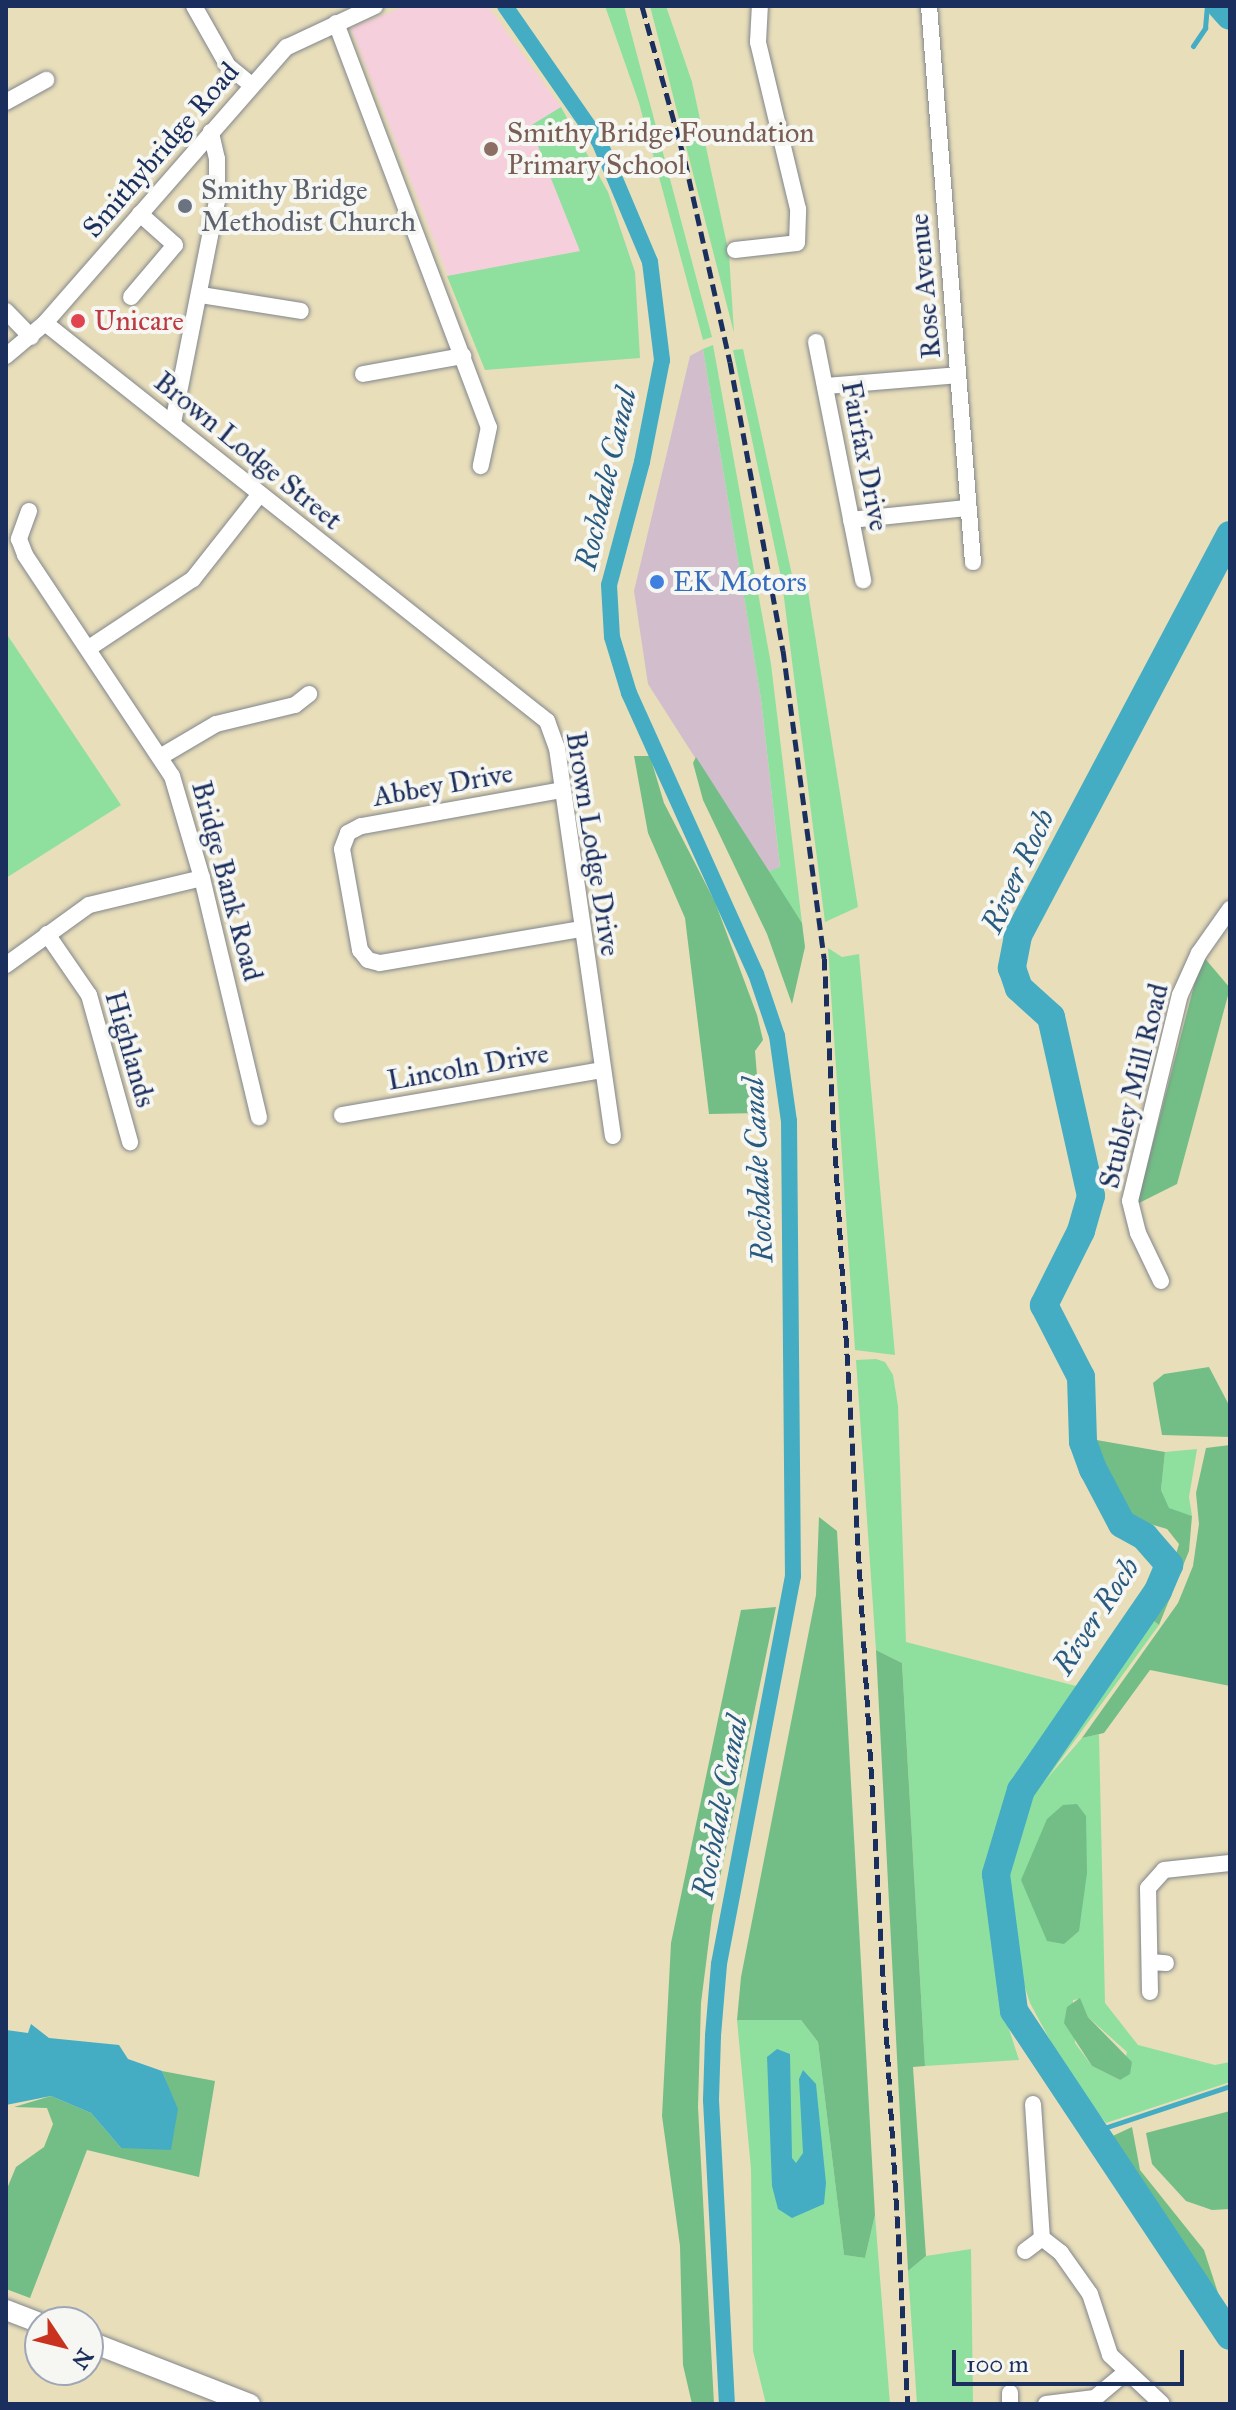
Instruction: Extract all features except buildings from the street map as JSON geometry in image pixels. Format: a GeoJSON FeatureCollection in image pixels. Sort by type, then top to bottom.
{"type":"FeatureCollection","features":[{"type":"Feature","properties":{"kind":"main road"},"geometry":{"type":"LineString","coordinates":[[104,2347],[250,2404]]}},
{"type":"Feature","properties":{"kind":"street"},"geometry":{"type":"LineString","coordinates":[[194,6],[228,66],[250,84]]}},
{"type":"Feature","properties":{"kind":"street","name":"Smithybridge Road"},"geometry":{"type":"LineString","coordinates":[[6,356],[45,323],[250,84],[287,47],[355,10],[375,6]]}},
{"type":"Feature","properties":{"kind":"street"},"geometry":{"type":"LineString","coordinates":[[735,250],[805,242],[758,42],[760,6]]}},
{"type":"Feature","properties":{"kind":"street","name":"Rose Avenue"},"geometry":{"type":"LineString","coordinates":[[929,6],[973,562]]}},
{"type":"Feature","properties":{"kind":"street"},"geometry":{"type":"LineString","coordinates":[[336,23],[489,427],[481,466]]}},
{"type":"Feature","properties":{"kind":"street"},"geometry":{"type":"LineString","coordinates":[[6,102],[46,80]]}},
{"type":"Feature","properties":{"kind":"street"},"geometry":{"type":"LineString","coordinates":[[173,423],[201,295],[217,201],[217,159],[211,132]]}},
{"type":"Feature","properties":{"kind":"street"},"geometry":{"type":"LineString","coordinates":[[131,297],[175,245],[140,214]]}},
{"type":"Feature","properties":{"kind":"street"},"geometry":{"type":"LineString","coordinates":[[201,295],[301,311]]}},
{"type":"Feature","properties":{"kind":"street"},"geometry":{"type":"LineString","coordinates":[[6,311],[31,337]]}},
{"type":"Feature","properties":{"kind":"street","name":"Brown Lodge Street"},"geometry":{"type":"LineString","coordinates":[[45,323],[418,621]]}},
{"type":"Feature","properties":{"kind":"street","name":"Fairfax Drive"},"geometry":{"type":"LineString","coordinates":[[816,342],[863,580]]}},
{"type":"Feature","properties":{"kind":"street"},"geometry":{"type":"LineString","coordinates":[[363,374],[463,356]]}},
{"type":"Feature","properties":{"kind":"street"},"geometry":{"type":"LineString","coordinates":[[825,386],[958,375]]}},
{"type":"Feature","properties":{"kind":"street"},"geometry":{"type":"LineString","coordinates":[[89,648],[193,579],[260,494]]}},
{"type":"Feature","properties":{"kind":"street"},"geometry":{"type":"LineString","coordinates":[[851,520],[968,508]]}},
{"type":"Feature","properties":{"kind":"street","name":"Bridge Bank Road"},"geometry":{"type":"LineString","coordinates":[[29,511],[19,539],[25,555],[172,776],[202,878],[259,1117]]}},
{"type":"Feature","properties":{"kind":"street","name":"Brown Lodge Drive"},"geometry":{"type":"LineString","coordinates":[[418,621],[547,721],[562,790],[613,1136]]}},
{"type":"Feature","properties":{"kind":"street"},"geometry":{"type":"LineString","coordinates":[[160,757],[216,724],[295,705],[309,694]]}},
{"type":"Feature","properties":{"kind":"street","name":"Abbey Drive"},"geometry":{"type":"LineString","coordinates":[[562,790],[361,826],[348,833],[342,849],[360,950],[368,960],[380,963],[581,929]]}},
{"type":"Feature","properties":{"kind":"street"},"geometry":{"type":"LineString","coordinates":[[6,965],[89,905],[202,878]]}},
{"type":"Feature","properties":{"kind":"street","name":"Stubley Mill Road"},"geometry":{"type":"LineString","coordinates":[[1161,1281],[1138,1233],[1130,1201],[1180,995],[1199,953],[1230,909]]}},
{"type":"Feature","properties":{"kind":"street","name":"Highlands"},"geometry":{"type":"LineString","coordinates":[[47,934],[89,995],[130,1142]]}},
{"type":"Feature","properties":{"kind":"street","name":"Lincoln Drive"},"geometry":{"type":"LineString","coordinates":[[342,1115],[602,1070]]}},
{"type":"Feature","properties":{"kind":"street"},"geometry":{"type":"LineString","coordinates":[[1150,1992],[1158,1962],[1142,1885],[1164,1870],[1230,1863]]}},
{"type":"Feature","properties":{"kind":"street"},"geometry":{"type":"LineString","coordinates":[[1033,2104],[1043,2126],[1042,2238]]}},
{"type":"Feature","properties":{"kind":"street"},"geometry":{"type":"LineString","coordinates":[[1025,2251],[1042,2238]]}},
{"type":"Feature","properties":{"kind":"street"},"geometry":{"type":"LineString","coordinates":[[1042,2238],[1061,2253],[1090,2294],[1110,2355],[1126,2372],[1151,2388],[1162,2404]]}},
{"type":"Feature","properties":{"kind":"street"},"geometry":{"type":"LineString","coordinates":[[1046,2404],[1095,2398],[1126,2372]]}},
{"type":"Feature","properties":{"kind":"shaded area","name":"Smithy Bridge Foundation Primary School"},"geometry":{"type":"Polygon","coordinates":[[[406,6],[488,6],[561,107],[608,192],[635,272],[640,358],[485,370],[351,28],[406,6]]]}},
{"type":"Feature","properties":{"kind":"shaded area"},"geometry":{"type":"Polygon","coordinates":[[[703,349],[761,699],[780,868],[768,872],[648,684],[634,591],[690,356],[703,349]]]}},
{"type":"Feature","properties":{"kind":"green space"},"geometry":{"type":"Polygon","coordinates":[[[605,6],[624,6],[712,337],[703,340],[639,103],[605,6]]]}},
{"type":"Feature","properties":{"kind":"green space"},"geometry":{"type":"Polygon","coordinates":[[[650,6],[666,6],[692,82],[729,254],[734,333],[650,6]]]}},
{"type":"Feature","properties":{"kind":"green space"},"geometry":{"type":"Polygon","coordinates":[[[561,107],[608,192],[635,272],[640,358],[485,370],[447,276],[580,251],[530,126],[561,107]]]}},
{"type":"Feature","properties":{"kind":"green space"},"geometry":{"type":"Polygon","coordinates":[[[713,345],[771,664],[802,923],[768,872],[780,867],[761,699],[703,349],[713,345]]]}},
{"type":"Feature","properties":{"kind":"green space"},"geometry":{"type":"Polygon","coordinates":[[[743,349],[794,584],[808,591],[858,907],[825,922],[782,582],[733,350],[743,349]]]}},
{"type":"Feature","properties":{"kind":"green space"},"geometry":{"type":"Polygon","coordinates":[[[6,633],[121,805],[6,878],[6,633]]]}},
{"type":"Feature","properties":{"kind":"green space"},"geometry":{"type":"Polygon","coordinates":[[[634,756],[650,756],[664,803],[715,902],[757,1015],[763,1040],[755,1051],[760,1113],[709,1114],[685,918],[648,833],[634,756]]]}},
{"type":"Feature","properties":{"kind":"green space"},"geometry":{"type":"Polygon","coordinates":[[[696,757],[802,923],[805,947],[792,1004],[767,934],[703,800],[693,763],[696,757]]]}},
{"type":"Feature","properties":{"kind":"green space"},"geometry":{"type":"Polygon","coordinates":[[[828,948],[842,957],[859,954],[895,1355],[855,1350],[828,948]]]}},
{"type":"Feature","properties":{"kind":"green space"},"geometry":{"type":"Polygon","coordinates":[[[1202,955],[1230,988],[1177,1184],[1137,1204],[1202,955]]]}},
{"type":"Feature","properties":{"kind":"green space"},"geometry":{"type":"Polygon","coordinates":[[[856,1360],[885,1362],[893,1375],[898,1406],[906,1642],[1080,1687],[1018,1773],[1000,1821],[986,1884],[999,1998],[1019,2060],[925,2066],[902,1663],[876,1650],[856,1360]]]}},
{"type":"Feature","properties":{"kind":"green space"},"geometry":{"type":"Polygon","coordinates":[[[1209,1367],[1230,1407],[1230,1437],[1162,1435],[1153,1383],[1164,1374],[1209,1367]]]}},
{"type":"Feature","properties":{"kind":"green space"},"geometry":{"type":"Polygon","coordinates":[[[1085,1438],[1165,1452],[1161,1490],[1169,1508],[1192,1516],[1189,1551],[1159,1625],[1149,1617],[1168,1582],[1179,1544],[1167,1529],[1123,1516],[1085,1438]]]}},
{"type":"Feature","properties":{"kind":"green space"},"geometry":{"type":"Polygon","coordinates":[[[1230,1445],[1230,1686],[1150,1670],[1104,1733],[1082,1738],[1178,1603],[1193,1566],[1199,1524],[1196,1493],[1206,1448],[1230,1445]]]}},
{"type":"Feature","properties":{"kind":"green space"},"geometry":{"type":"Polygon","coordinates":[[[1197,1449],[1189,1497],[1192,1516],[1169,1509],[1161,1490],[1165,1452],[1197,1449]]]}},
{"type":"Feature","properties":{"kind":"green space"},"geometry":{"type":"Polygon","coordinates":[[[819,1517],[837,1531],[875,2215],[865,2258],[844,2255],[818,2042],[801,2020],[737,2020],[741,1977],[816,1595],[819,1517]]]}},
{"type":"Feature","properties":{"kind":"green space"},"geometry":{"type":"Polygon","coordinates":[[[776,1607],[712,1916],[701,2003],[698,2107],[714,2404],[692,2404],[683,2365],[680,2246],[662,2116],[671,1943],[741,1610],[776,1607]]]}},
{"type":"Feature","properties":{"kind":"green space"},"geometry":{"type":"Polygon","coordinates":[[[1149,1617],[1159,1625],[1016,1821],[1029,1789],[1149,1617]]]}},
{"type":"Feature","properties":{"kind":"green space"},"geometry":{"type":"Polygon","coordinates":[[[876,1650],[902,1663],[925,2066],[913,2067],[926,2256],[908,2271],[876,1650]]]}},
{"type":"Feature","properties":{"kind":"green space"},"geometry":{"type":"Polygon","coordinates":[[[1099,1734],[1105,2003],[1138,2045],[1215,2065],[1230,2062],[1230,2082],[1106,2123],[1072,2081],[1030,2003],[1016,1959],[1010,1875],[1018,1826],[1038,1789],[1082,1738],[1099,1734]],[[1080,1999],[1073,2000],[1075,2043],[1092,2066],[1120,2080],[1127,2052],[1088,2017],[1080,1999]]]}},
{"type":"Feature","properties":{"kind":"green space"},"geometry":{"type":"Polygon","coordinates":[[[1077,1804],[1086,1816],[1087,1873],[1079,1931],[1064,1944],[1047,1941],[1021,1880],[1047,1819],[1063,1805],[1077,1804]]]}},
{"type":"Feature","properties":{"kind":"green space"},"geometry":{"type":"Polygon","coordinates":[[[1080,1998],[1088,2017],[1132,2062],[1130,2074],[1120,2080],[1092,2066],[1064,2023],[1067,2007],[1080,1998]]]}},
{"type":"Feature","properties":{"kind":"green space"},"geometry":{"type":"Polygon","coordinates":[[[737,2020],[801,2020],[818,2042],[844,2255],[865,2258],[875,2215],[890,2404],[766,2404],[753,2351],[751,2169],[737,2020]]]}},
{"type":"Feature","properties":{"kind":"green space"},"geometry":{"type":"Polygon","coordinates":[[[162,2071],[215,2081],[199,2177],[87,2150],[30,2298],[6,2289],[6,2191],[16,2167],[44,2147],[53,2124],[47,2108],[14,2107],[51,2096],[91,2113],[121,2148],[177,2109],[162,2071]]]}},
{"type":"Feature","properties":{"kind":"green space"},"geometry":{"type":"Polygon","coordinates":[[[1230,2111],[1230,2209],[1212,2210],[1186,2201],[1152,2164],[1146,2133],[1230,2111]]]}},
{"type":"Feature","properties":{"kind":"green space"},"geometry":{"type":"Polygon","coordinates":[[[1132,2127],[1140,2170],[1204,2250],[1219,2296],[1213,2299],[1104,2140],[1132,2127]]]}},
{"type":"Feature","properties":{"kind":"green space"},"geometry":{"type":"Polygon","coordinates":[[[971,2249],[973,2404],[917,2404],[908,2271],[926,2256],[971,2249]]]}},
{"type":"Feature","properties":{"kind":"water"},"geometry":{"type":"Polygon","coordinates":[[[31,2024],[49,2038],[119,2045],[128,2059],[162,2071],[178,2109],[171,2150],[121,2148],[91,2113],[51,2096],[6,2105],[6,2030],[28,2033],[31,2024]]]}},
{"type":"Feature","properties":{"kind":"water"},"geometry":{"type":"Polygon","coordinates":[[[777,2049],[790,2054],[792,2158],[796,2163],[803,2153],[799,2079],[803,2070],[816,2084],[826,2183],[824,2204],[792,2218],[778,2209],[772,2186],[767,2057],[777,2049]]]}},
{"type":"Feature","properties":{"kind":"waterway","name":"Rochdale Canal"},"geometry":{"type":"LineString","coordinates":[[505,6],[599,141],[650,262],[662,360],[642,462],[609,585],[612,637],[629,693],[756,974],[777,1036],[789,1121],[793,1576],[719,1964],[713,2036],[711,2100],[727,2404]]}},
{"type":"Feature","properties":{"kind":"waterway"},"geometry":{"type":"LineString","coordinates":[[1193,46],[1205,28],[1207,6]]}},
{"type":"Feature","properties":{"kind":"waterway","name":"River Roch"},"geometry":{"type":"LineString","coordinates":[[1221,6],[1230,16]]}},
{"type":"Feature","properties":{"kind":"waterway","name":"River Roch"},"geometry":{"type":"LineString","coordinates":[[1230,535],[1018,936],[1012,968],[1019,988],[1051,1017],[1091,1196],[1081,1231],[1044,1305],[1081,1377],[1083,1442],[1093,1469],[1122,1524],[1145,1537],[1169,1565],[1158,1591],[1021,1790],[996,1874],[1014,2011],[1230,2336]]}},
{"type":"Feature","properties":{"kind":"waterway"},"geometry":{"type":"LineString","coordinates":[[1092,2132],[1230,2086]]}},
{"type":"Feature","properties":{"kind":"railway"},"geometry":{"type":"LineString","coordinates":[[642,6],[685,161],[730,362],[783,650],[824,958],[908,2404]]}},
{"type":"Feature","properties":{"kind":"place","name":"Smithy Bridge Foundation Primary School"},"geometry":{"type":"Point","coordinates":[491,149]}},
{"type":"Feature","properties":{"kind":"place","name":"Smithy Bridge Methodist Church"},"geometry":{"type":"Point","coordinates":[185,206]}},
{"type":"Feature","properties":{"kind":"place","name":"Unicare"},"geometry":{"type":"Point","coordinates":[78,321]}},
{"type":"Feature","properties":{"kind":"place","name":"EK Motors"},"geometry":{"type":"Point","coordinates":[657,582]}}]}
